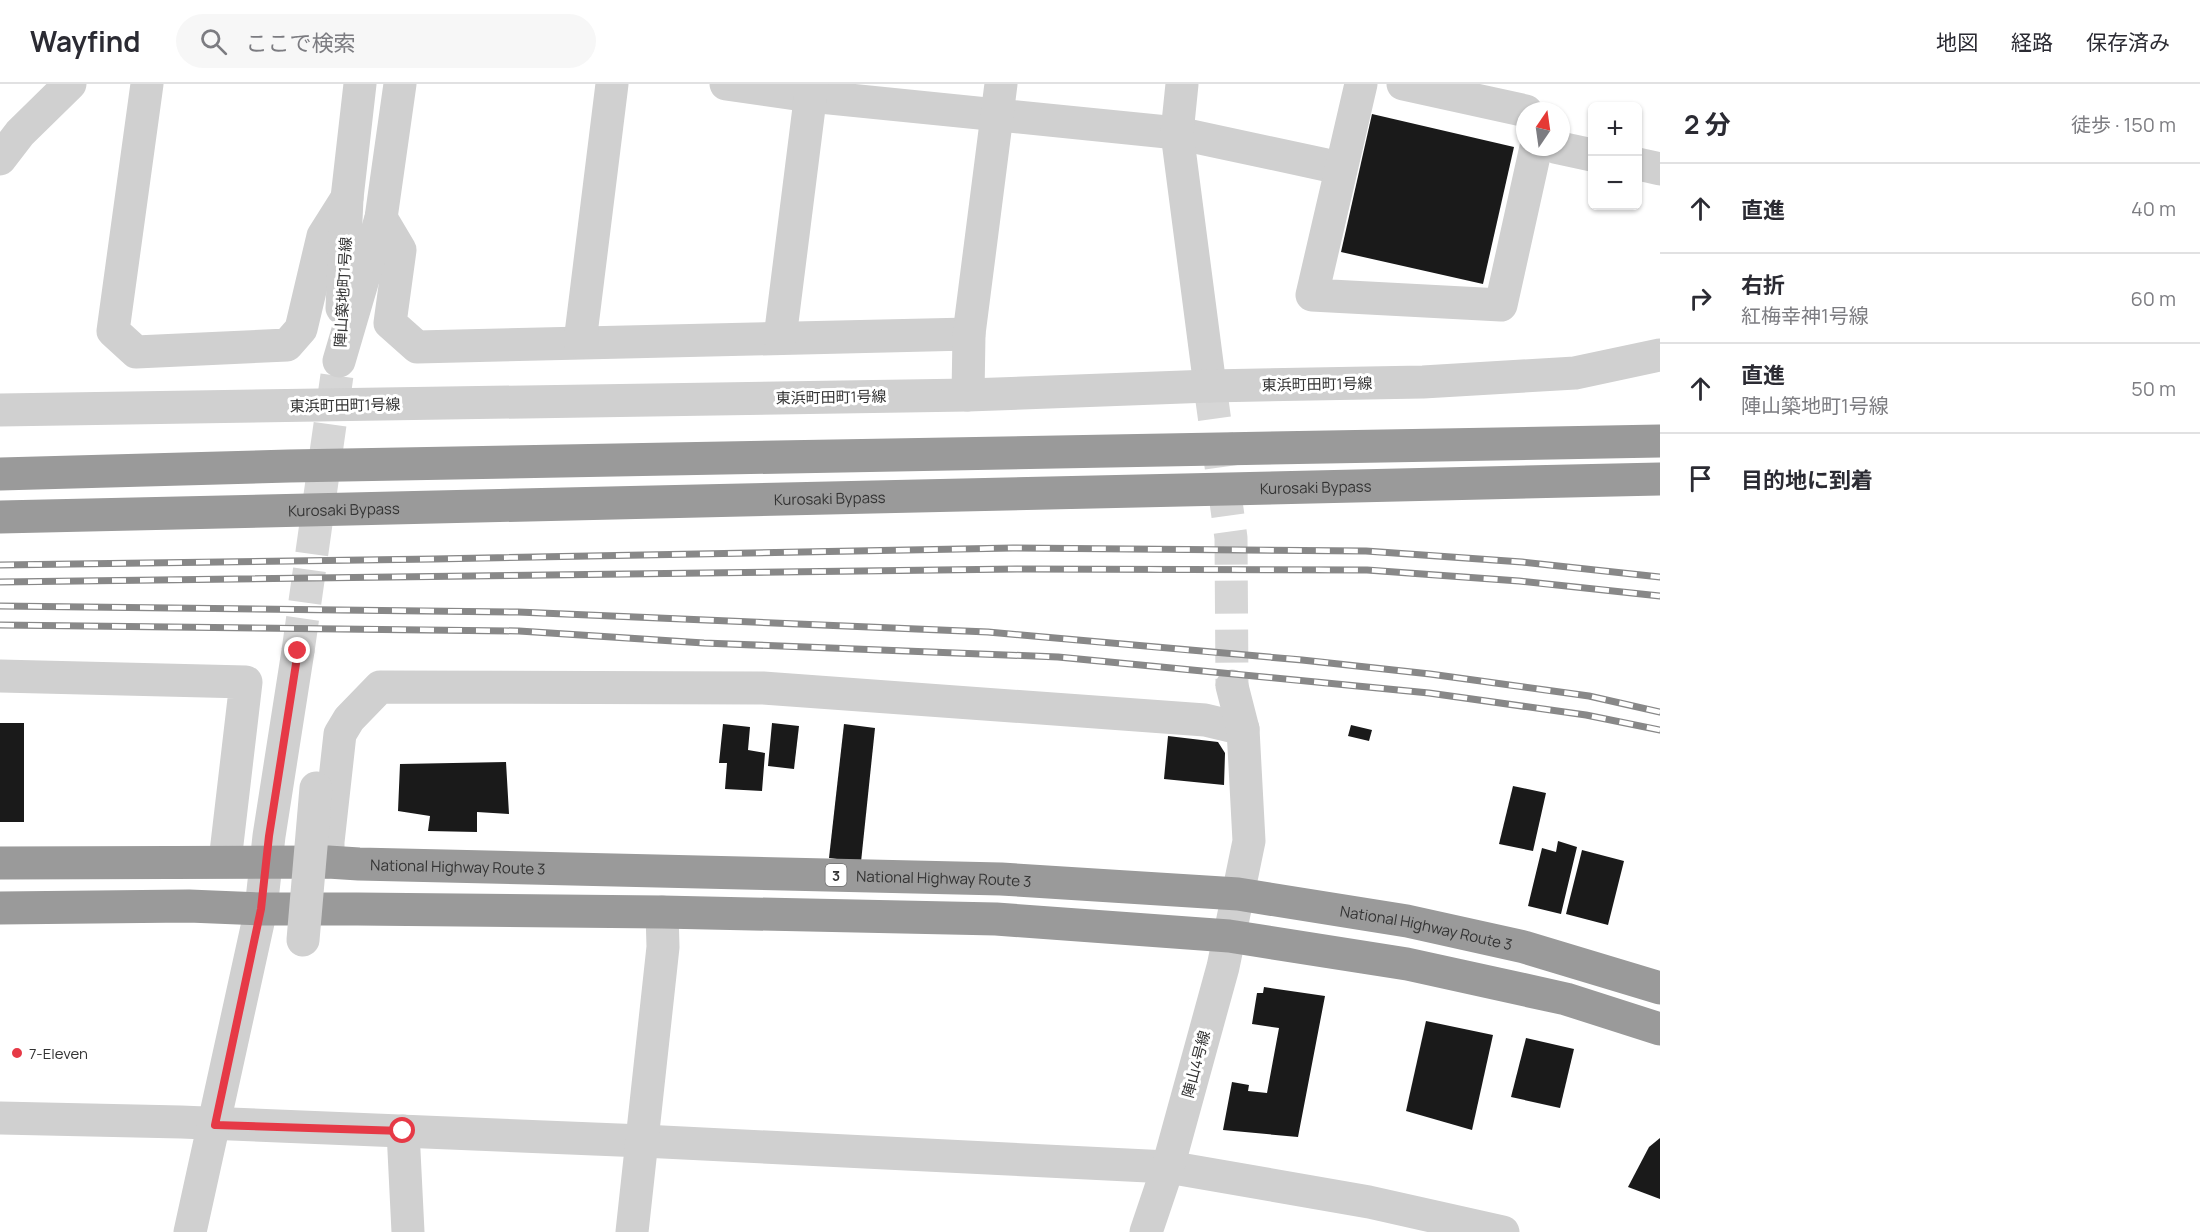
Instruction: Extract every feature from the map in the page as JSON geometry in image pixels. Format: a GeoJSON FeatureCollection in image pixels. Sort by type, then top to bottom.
{"type":"FeatureCollection","features":[{"type":"Feature","properties":{"kind":"highway"},"geometry":{"type":"LineString","coordinates":[[1491,445],[1660,429]]}},
{"type":"Feature","properties":{"kind":"highway"},"geometry":{"type":"LineString","coordinates":[[0,474],[289,466],[1660,441]]}},
{"type":"Feature","properties":{"kind":"highway","name":"Kurosaki Bypass"},"geometry":{"type":"LineString","coordinates":[[0,517],[1660,479]]}},
{"type":"Feature","properties":{"kind":"highway","name":"National Highway Route 3"},"geometry":{"type":"LineString","coordinates":[[0,863],[328,862],[1001,879],[1238,894],[1419,924],[1524,947],[1660,988]]}},
{"type":"Feature","properties":{"kind":"highway"},"geometry":{"type":"LineString","coordinates":[[0,908],[189,906],[261,909],[662,912],[996,919],[1229,936],[1407,964],[1566,999],[1660,1029]]}},
{"type":"Feature","properties":{"kind":"street"},"geometry":{"type":"LineString","coordinates":[[0,159],[20,133],[70,84]]}},
{"type":"Feature","properties":{"kind":"street"},"geometry":{"type":"LineString","coordinates":[[147,84],[113,332],[136,352],[287,345],[301,329],[323,236],[347,198]]}},
{"type":"Feature","properties":{"kind":"street","name":"陣山築地町1号線"},"geometry":{"type":"LineString","coordinates":[[360,84],[347,198],[339,361],[381,218],[400,84]]}},
{"type":"Feature","properties":{"kind":"street"},"geometry":{"type":"LineString","coordinates":[[580,342],[612,84]]}},
{"type":"Feature","properties":{"kind":"street"},"geometry":{"type":"LineString","coordinates":[[726,84],[999,99],[1177,132],[1340,168]]}},
{"type":"Feature","properties":{"kind":"street"},"geometry":{"type":"LineString","coordinates":[[1182,84],[1177,132],[1210,386]]}},
{"type":"Feature","properties":{"kind":"street"},"geometry":{"type":"LineString","coordinates":[[1360,84],[1312,295],[1501,305],[1534,156]]}},
{"type":"Feature","properties":{"kind":"street"},"geometry":{"type":"LineString","coordinates":[[1403,84],[1445,88],[1516,108]]}},
{"type":"Feature","properties":{"kind":"street"},"geometry":{"type":"LineString","coordinates":[[780,338],[811,90]]}},
{"type":"Feature","properties":{"kind":"street"},"geometry":{"type":"LineString","coordinates":[[968,395],[969,334],[999,99]]}},
{"type":"Feature","properties":{"kind":"street"},"geometry":{"type":"LineString","coordinates":[[1570,150],[1588,154]]}},
{"type":"Feature","properties":{"kind":"street"},"geometry":{"type":"LineString","coordinates":[[1642,165],[1660,169]]}},
{"type":"Feature","properties":{"kind":"street"},"geometry":{"type":"LineString","coordinates":[[381,218],[400,250],[390,323],[417,347],[969,334]]}},
{"type":"Feature","properties":{"kind":"street","name":"東浜町田町1号線"},"geometry":{"type":"LineString","coordinates":[[0,410],[968,395],[1210,386],[1423,382],[1575,373],[1660,355]]}},
{"type":"Feature","properties":{"kind":"street"},"geometry":{"type":"LineString","coordinates":[[190,1232],[261,909],[265,861],[298,651]]}},
{"type":"Feature","properties":{"kind":"street"},"geometry":{"type":"LineString","coordinates":[[0,676],[246,682],[225,861]]}},
{"type":"Feature","properties":{"kind":"street","name":"陣山4号線"},"geometry":{"type":"LineString","coordinates":[[1146,1232],[1168,1167],[1223,967],[1249,841],[1244,729],[1232,686]]}},
{"type":"Feature","properties":{"kind":"street"},"geometry":{"type":"LineString","coordinates":[[328,862],[328,842],[340,734],[349,719],[380,687],[763,688],[1205,720],[1244,729]]}},
{"type":"Feature","properties":{"kind":"street"},"geometry":{"type":"LineString","coordinates":[[303,940],[316,788]]}},
{"type":"Feature","properties":{"kind":"street"},"geometry":{"type":"LineString","coordinates":[[632,1232],[663,947],[662,912]]}},
{"type":"Feature","properties":{"kind":"street"},"geometry":{"type":"LineString","coordinates":[[0,1118],[643,1141],[1168,1167],[1369,1202],[1503,1232]]}},
{"type":"Feature","properties":{"kind":"street"},"geometry":{"type":"LineString","coordinates":[[403,1131],[408,1232]]}},
{"type":"Feature","properties":{"kind":"building"},"geometry":{"type":"Polygon","coordinates":[[[1372,114],[1514,147],[1483,284],[1341,252],[1372,114]]]}},
{"type":"Feature","properties":{"kind":"building"},"geometry":{"type":"Polygon","coordinates":[[[0,723],[24,723],[24,822],[0,822],[0,723]]]}},
{"type":"Feature","properties":{"kind":"building"},"geometry":{"type":"Polygon","coordinates":[[[772,723],[799,726],[794,769],[768,766],[772,723]]]}},
{"type":"Feature","properties":{"kind":"building"},"geometry":{"type":"Polygon","coordinates":[[[723,724],[750,727],[748,750],[765,753],[762,791],[725,789],[727,763],[719,763],[723,724]]]}},
{"type":"Feature","properties":{"kind":"building"},"geometry":{"type":"Polygon","coordinates":[[[844,724],[875,728],[861,862],[829,858],[844,724]]]}},
{"type":"Feature","properties":{"kind":"building"},"geometry":{"type":"Polygon","coordinates":[[[1351,725],[1372,730],[1369,741],[1348,736],[1351,725]]]}},
{"type":"Feature","properties":{"kind":"building"},"geometry":{"type":"Polygon","coordinates":[[[1168,736],[1218,742],[1225,753],[1224,785],[1164,779],[1168,736]]]}},
{"type":"Feature","properties":{"kind":"building"},"geometry":{"type":"Polygon","coordinates":[[[506,762],[509,814],[477,812],[477,832],[428,831],[430,816],[398,811],[400,764],[506,762]]]}},
{"type":"Feature","properties":{"kind":"building"},"geometry":{"type":"Polygon","coordinates":[[[1513,786],[1546,793],[1533,851],[1499,844],[1513,786]]]}},
{"type":"Feature","properties":{"kind":"building"},"geometry":{"type":"Polygon","coordinates":[[[1558,841],[1577,847],[1561,914],[1528,906],[1542,848],[1556,852],[1558,841]]]}},
{"type":"Feature","properties":{"kind":"building"},"geometry":{"type":"Polygon","coordinates":[[[1582,850],[1624,861],[1608,925],[1566,914],[1582,850]]]}},
{"type":"Feature","properties":{"kind":"building"},"geometry":{"type":"Polygon","coordinates":[[[1264,987],[1325,996],[1298,1137],[1223,1130],[1232,1082],[1249,1085],[1248,1091],[1267,1093],[1279,1028],[1252,1024],[1257,993],[1263,993],[1264,987]]]}},
{"type":"Feature","properties":{"kind":"building"},"geometry":{"type":"Polygon","coordinates":[[[1426,1021],[1493,1035],[1472,1130],[1406,1111],[1426,1021]]]}},
{"type":"Feature","properties":{"kind":"building"},"geometry":{"type":"Polygon","coordinates":[[[1526,1038],[1574,1049],[1560,1108],[1511,1097],[1526,1038]]]}},
{"type":"Feature","properties":{"kind":"building"},"geometry":{"type":"Polygon","coordinates":[[[1660,1138],[1660,1199],[1628,1187],[1649,1147],[1660,1138]]]}},
{"type":"Feature","properties":{"kind":"tunnel"},"geometry":{"type":"LineString","coordinates":[[298,651],[339,361]]}},
{"type":"Feature","properties":{"kind":"tunnel"},"geometry":{"type":"LineString","coordinates":[[1210,386],[1231,538],[1232,686]]}},
{"type":"Feature","properties":{"kind":"railway"},"geometry":{"type":"LineString","coordinates":[[0,565],[1013,548],[1366,551],[1522,562],[1660,577]]}},
{"type":"Feature","properties":{"kind":"railway"},"geometry":{"type":"LineString","coordinates":[[0,582],[1017,569],[1367,570],[1519,581],[1660,596]]}},
{"type":"Feature","properties":{"kind":"railway"},"geometry":{"type":"LineString","coordinates":[[0,606],[518,612],[988,632],[1302,660],[1430,674],[1589,696],[1660,712]]}},
{"type":"Feature","properties":{"kind":"railway"},"geometry":{"type":"LineString","coordinates":[[0,625],[519,631],[704,643],[1058,657],[1429,693],[1586,715],[1660,730]]}},
{"type":"Feature","properties":{"kind":"place","name":"7-Eleven"},"geometry":{"type":"Point","coordinates":[17,1053]}},
{"type":"Feature","properties":{"kind":"route"},"geometry":{"type":"LineString","coordinates":[[298,651],[265,861],[261,909],[215,1125],[403,1131]]}}]}
